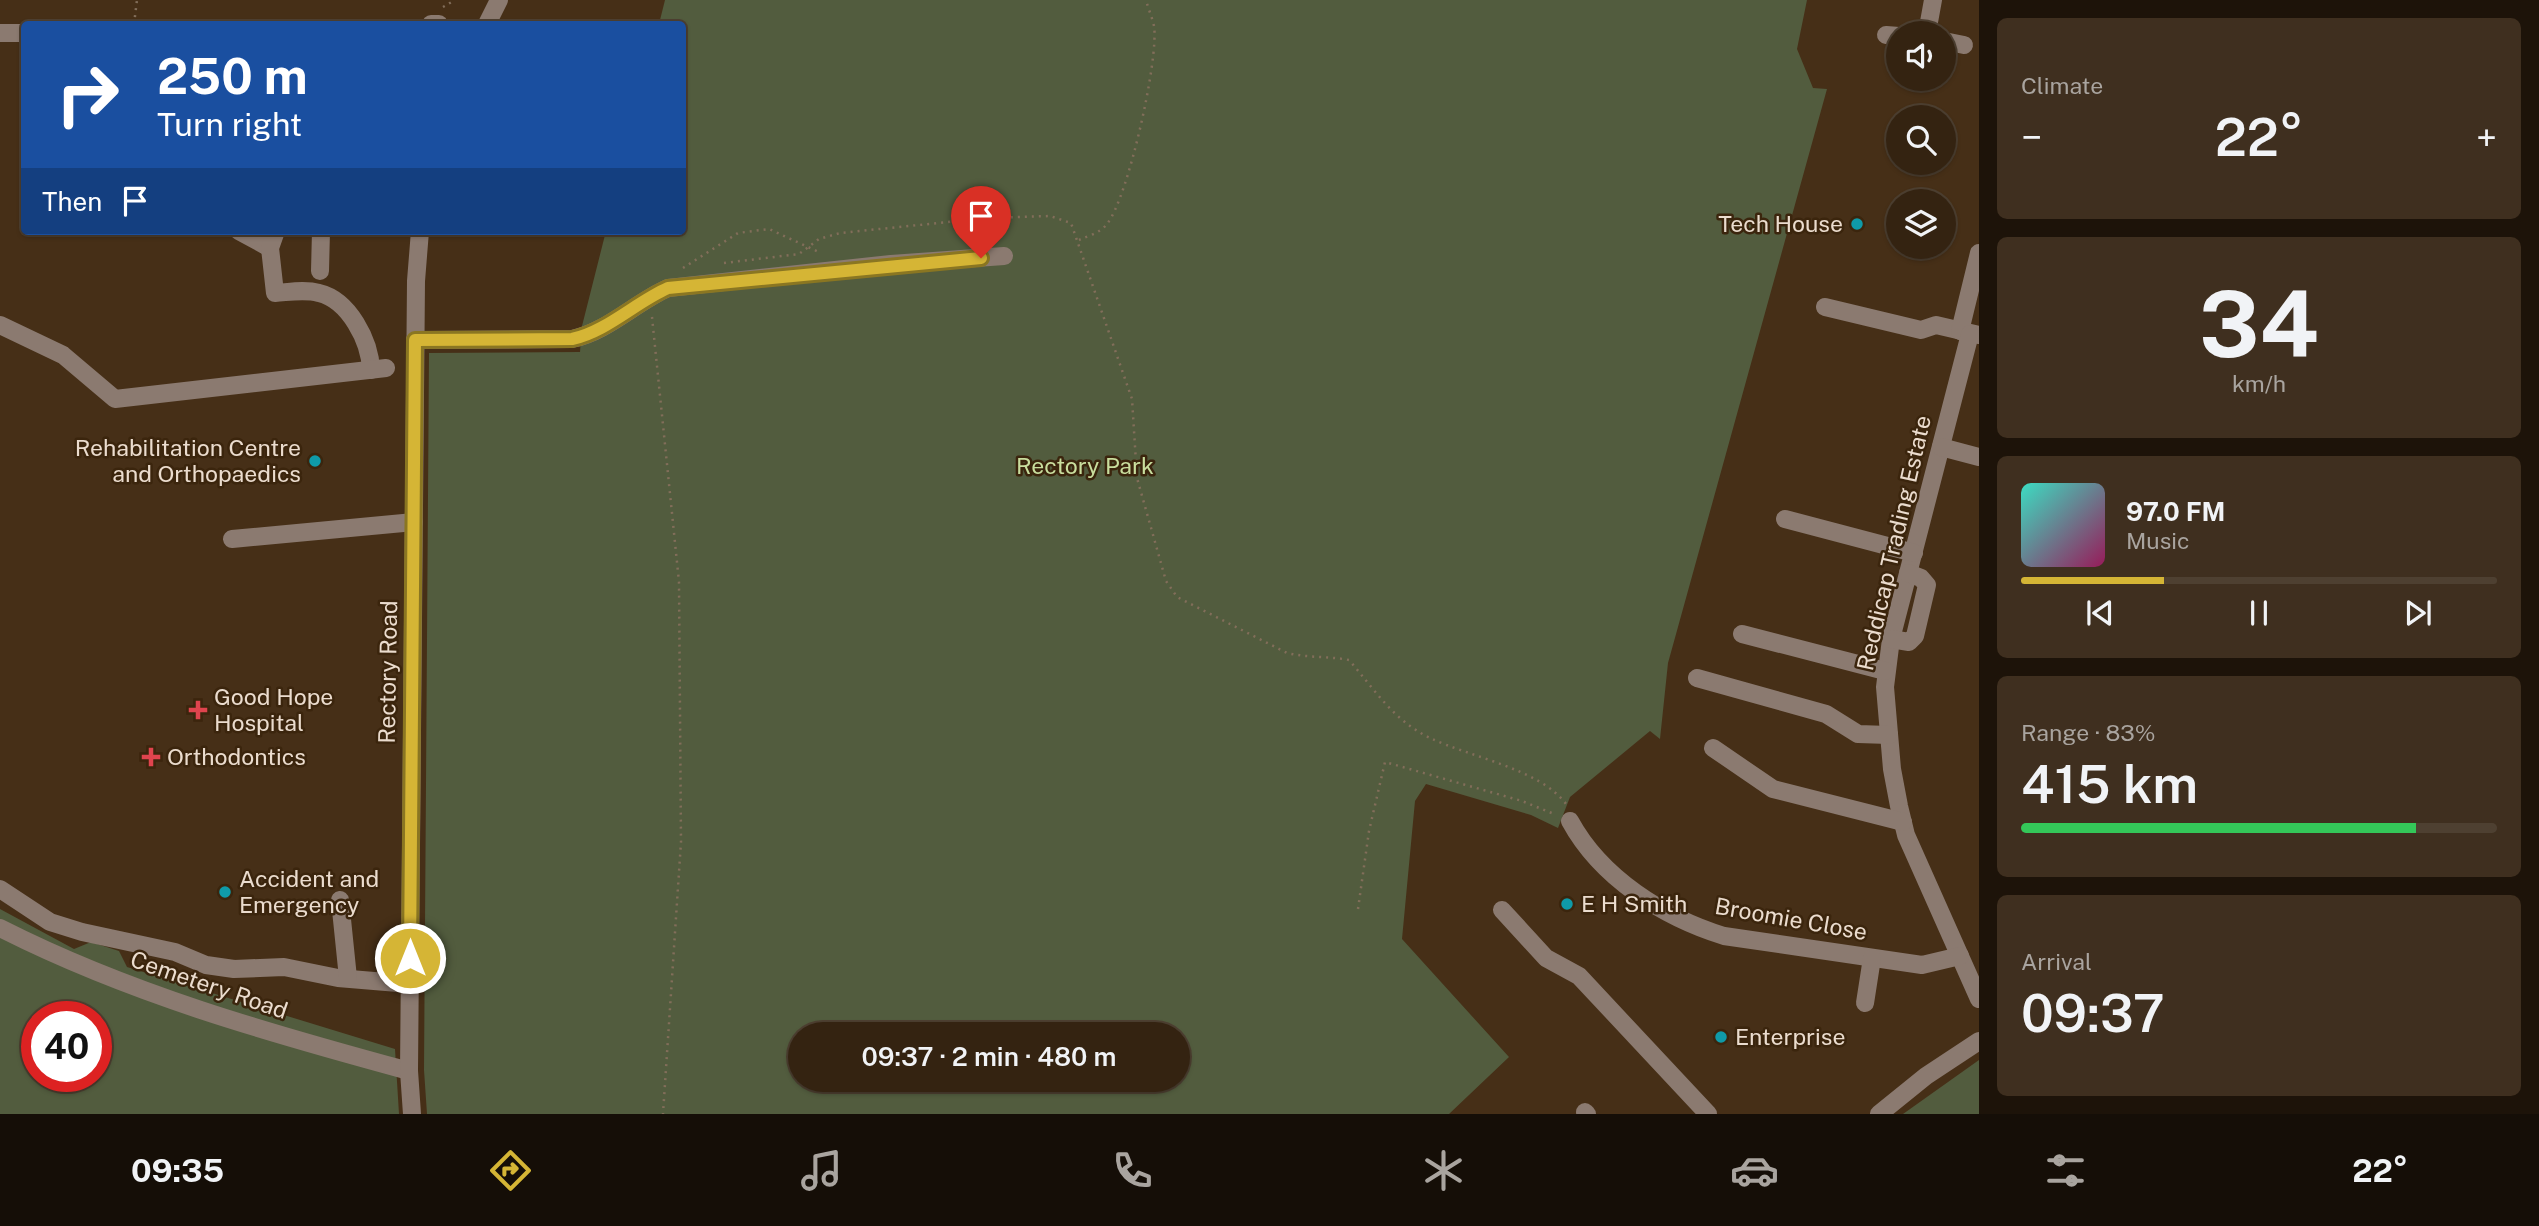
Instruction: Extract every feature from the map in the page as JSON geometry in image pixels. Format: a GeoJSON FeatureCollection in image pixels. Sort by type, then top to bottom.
{"type":"FeatureCollection","features":[{"type":"Feature","properties":{"kind":"street"},"geometry":{"type":"LineString","coordinates":[[488,21],[499,0]]}},
{"type":"Feature","properties":{"kind":"street"},"geometry":{"type":"LineString","coordinates":[[1929,21],[1933,0]]}},
{"type":"Feature","properties":{"kind":"street"},"geometry":{"type":"LineString","coordinates":[[0,33],[21,33]]}},
{"type":"Feature","properties":{"kind":"street"},"geometry":{"type":"LineString","coordinates":[[1956,43],[1964,45]]}},
{"type":"Feature","properties":{"kind":"street"},"geometry":{"type":"LineString","coordinates":[[246,235],[270,248]]}},
{"type":"Feature","properties":{"kind":"street"},"geometry":{"type":"LineString","coordinates":[[0,325],[63,355],[115,399],[378,369],[351,317],[335,301],[322,293],[307,291],[275,293],[270,248],[275,235]]}},
{"type":"Feature","properties":{"kind":"street"},"geometry":{"type":"LineString","coordinates":[[320,271],[321,235]]}},
{"type":"Feature","properties":{"kind":"street","name":"Rectory Road"},"geometry":{"type":"LineString","coordinates":[[412,1114],[409,1071],[415,340],[420,235]]}},
{"type":"Feature","properties":{"kind":"street","name":"Reddicap Trading Estate"},"geometry":{"type":"LineString","coordinates":[[1979,253],[1969,333],[1885,671],[1892,769],[1903,822],[1919,866],[1979,999]]}},
{"type":"Feature","properties":{"kind":"street"},"geometry":{"type":"LineString","coordinates":[[415,340],[582,337],[668,288],[1004,256]]}},
{"type":"Feature","properties":{"kind":"street"},"geometry":{"type":"LineString","coordinates":[[1825,307],[1921,330],[1936,325],[1969,333]]}},
{"type":"Feature","properties":{"kind":"street"},"geometry":{"type":"LineString","coordinates":[[1941,447],[1979,457]]}},
{"type":"Feature","properties":{"kind":"street"},"geometry":{"type":"LineString","coordinates":[[1786,519],[1914,553]]}},
{"type":"Feature","properties":{"kind":"street"},"geometry":{"type":"LineString","coordinates":[[232,539],[414,522]]}},
{"type":"Feature","properties":{"kind":"street"},"geometry":{"type":"LineString","coordinates":[[1742,634],[1885,671]]}},
{"type":"Feature","properties":{"kind":"street"},"geometry":{"type":"LineString","coordinates":[[1697,678],[1826,714],[1858,734],[1889,735]]}},
{"type":"Feature","properties":{"kind":"street"},"geometry":{"type":"LineString","coordinates":[[1713,748],[1773,789],[1903,822]]}},
{"type":"Feature","properties":{"kind":"street","name":"Broomie Close"},"geometry":{"type":"LineString","coordinates":[[1570,821],[1583,844],[1609,871],[1649,902],[1696,927],[1724,936],[1922,965],[1960,956]]}},
{"type":"Feature","properties":{"kind":"street"},"geometry":{"type":"LineString","coordinates":[[0,889],[50,922],[106,938],[175,952],[206,965],[234,968],[284,967],[348,978],[410,984]]}},
{"type":"Feature","properties":{"kind":"street"},"geometry":{"type":"LineString","coordinates":[[340,900],[348,978]]}},
{"type":"Feature","properties":{"kind":"street"},"geometry":{"type":"LineString","coordinates":[[1502,910],[1546,958],[1579,976],[1708,1114]]}},
{"type":"Feature","properties":{"kind":"street","name":"Cemetery Road"},"geometry":{"type":"LineString","coordinates":[[0,928],[89,970],[228,1021],[409,1071]]}},
{"type":"Feature","properties":{"kind":"street"},"geometry":{"type":"LineString","coordinates":[[1865,1003],[1872,958]]}},
{"type":"Feature","properties":{"kind":"street"},"geometry":{"type":"LineString","coordinates":[[1879,1114],[1926,1076],[1979,1041]]}},
{"type":"Feature","properties":{"kind":"path"},"geometry":{"type":"LineString","coordinates":[[134,21],[137,0]]}},
{"type":"Feature","properties":{"kind":"path"},"geometry":{"type":"LineString","coordinates":[[1079,240],[1107,224],[1118,201],[1131,156],[1151,75],[1154,27],[1146,0]]}},
{"type":"Feature","properties":{"kind":"path"},"geometry":{"type":"LineString","coordinates":[[720,264],[799,254],[819,239],[840,233],[988,218],[1050,216],[1071,223],[1132,399],[1137,478],[1160,565],[1177,597],[1287,653],[1307,658],[1330,656],[1349,660],[1386,708],[1429,738],[1542,783],[1566,802],[1570,821]]}},
{"type":"Feature","properties":{"kind":"path"},"geometry":{"type":"LineString","coordinates":[[675,273],[738,233],[769,229],[856,269]]}},
{"type":"Feature","properties":{"kind":"path"},"geometry":{"type":"LineString","coordinates":[[650,296],[679,582],[681,842],[663,1114]]}},
{"type":"Feature","properties":{"kind":"path"},"geometry":{"type":"LineString","coordinates":[[1358,909],[1369,831],[1385,762],[1522,801],[1570,821]]}},
{"type":"Feature","properties":{"kind":"green space","name":"Rectory Park"},"geometry":{"type":"Polygon","coordinates":[[[665,0],[1807,0],[1797,49],[1813,88],[1827,89],[1668,663],[1660,739],[1650,731],[1570,797],[1558,828],[1531,815],[1426,784],[1415,801],[1402,939],[1509,1057],[1449,1114],[427,1114],[424,1070],[429,353],[580,352],[582,326],[605,235],[686,235],[686,21],[660,21],[665,0]]]}},
{"type":"Feature","properties":{"kind":"green space"},"geometry":{"type":"Polygon","coordinates":[[[0,909],[74,949],[91,942],[119,951],[127,967],[395,1049],[399,1114],[0,1114],[0,909]]]}},
{"type":"Feature","properties":{"kind":"green space"},"geometry":{"type":"Polygon","coordinates":[[[1979,1060],[1979,1114],[1903,1114],[1979,1060]]]}},
{"type":"Feature","properties":{"kind":"place","name":"Tech House"},"geometry":{"type":"Point","coordinates":[1857,224]}},
{"type":"Feature","properties":{"kind":"place","name":"Rehabilitation Centre and Orthopaedics"},"geometry":{"type":"Point","coordinates":[315,461]}},
{"type":"Feature","properties":{"kind":"place","name":"Good Hope Hospital"},"geometry":{"type":"Point","coordinates":[198,710]}},
{"type":"Feature","properties":{"kind":"place","name":"Orthodontics"},"geometry":{"type":"Point","coordinates":[151,757]}},
{"type":"Feature","properties":{"kind":"place","name":"Accident and Emergency"},"geometry":{"type":"Point","coordinates":[225,892]}},
{"type":"Feature","properties":{"kind":"place","name":"E H Smith"},"geometry":{"type":"Point","coordinates":[1567,904]}},
{"type":"Feature","properties":{"kind":"place","name":"Enterprise"},"geometry":{"type":"Point","coordinates":[1721,1037]}},
{"type":"Feature","properties":{"kind":"route"},"geometry":{"type":"LineString","coordinates":[[410,958],[415,340],[572,339],[592,332],[668,288],[891,264],[981,258]]}}]}
